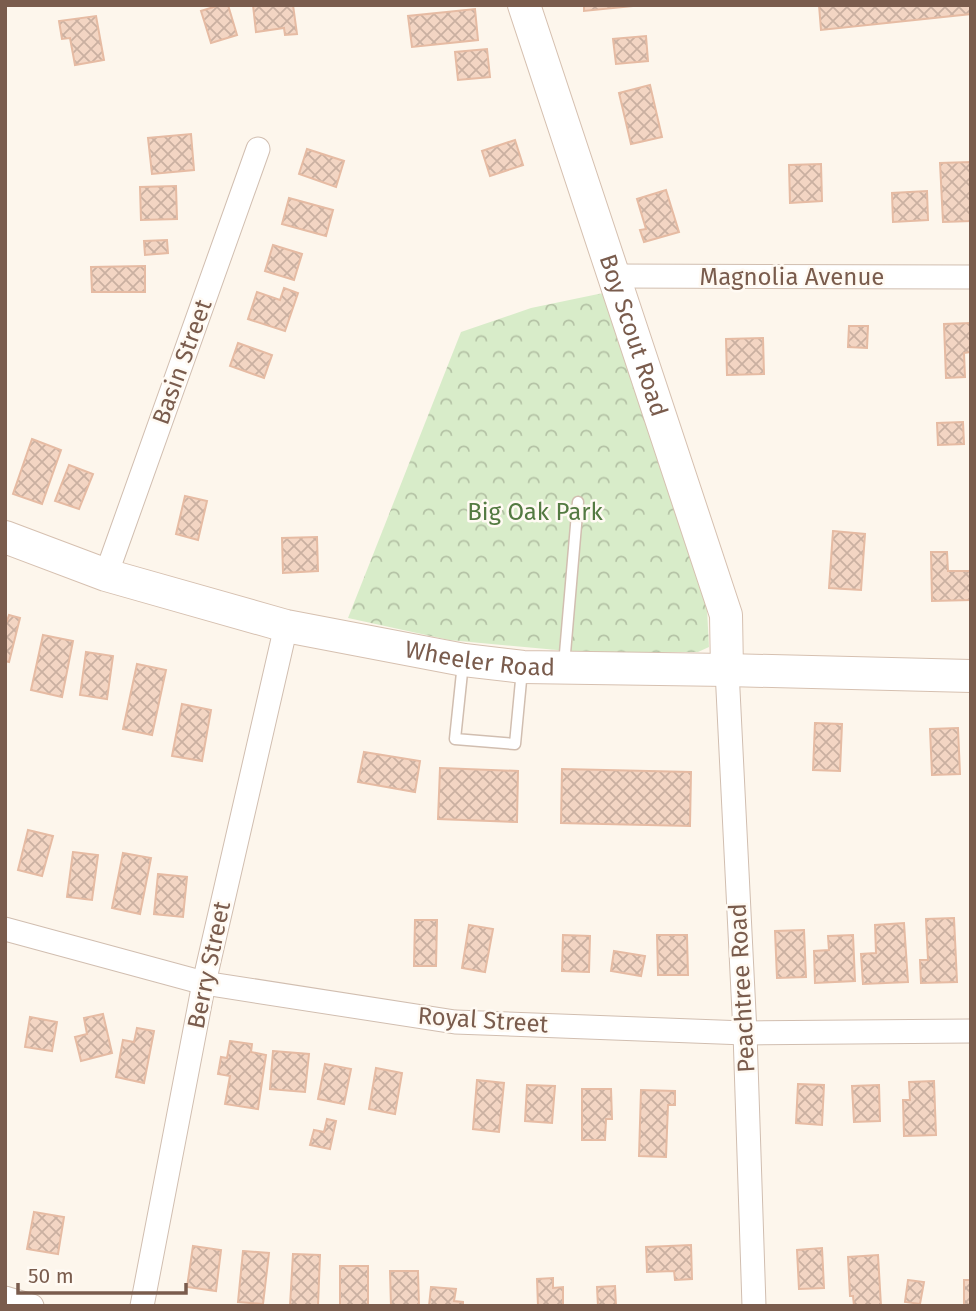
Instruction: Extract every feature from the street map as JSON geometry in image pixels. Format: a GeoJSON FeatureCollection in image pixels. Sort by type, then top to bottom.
{"type":"FeatureCollection","features":[{"type":"Feature","properties":{"kind":"street","name":"Boy Scout Road"},"geometry":{"type":"LineString","coordinates":[[524,5],[726,615],[727,670]]}},
{"type":"Feature","properties":{"kind":"street","name":"Basin Street"},"geometry":{"type":"LineString","coordinates":[[106,575],[258,149]]}},
{"type":"Feature","properties":{"kind":"street","name":"Magnolia Avenue"},"geometry":{"type":"LineString","coordinates":[[614,276],[971,277]]}},
{"type":"Feature","properties":{"kind":"street","name":"Wheeler Road"},"geometry":{"type":"LineString","coordinates":[[5,537],[106,575],[286,626],[464,660],[523,667],[971,676]]}},
{"type":"Feature","properties":{"kind":"street","name":"Berry Street"},"geometry":{"type":"LineString","coordinates":[[142,1306],[204,983],[286,626]]}},
{"type":"Feature","properties":{"kind":"street","name":"Peachtree Road"},"geometry":{"type":"LineString","coordinates":[[727,670],[745,1033],[754,1306]]}},
{"type":"Feature","properties":{"kind":"street","name":"Royal Street"},"geometry":{"type":"LineString","coordinates":[[5,929],[204,983],[455,1022],[745,1033],[971,1031]]}},
{"type":"Feature","properties":{"kind":"street"},"geometry":{"type":"LineString","coordinates":[[5,1298],[32,1306]]}},
{"type":"Feature","properties":{"kind":"lane"},"geometry":{"type":"LineString","coordinates":[[564,667],[578,502]]}},
{"type":"Feature","properties":{"kind":"lane"},"geometry":{"type":"LineString","coordinates":[[464,660],[455,739],[515,744],[523,667]]}},
{"type":"Feature","properties":{"kind":"green space","name":"Big Oak Park"},"geometry":{"type":"Polygon","coordinates":[[[608,292],[707,609],[709,647],[698,652],[579,652],[449,640],[348,618],[461,332],[531,308],[608,292]]]}},
{"type":"Feature","properties":{"kind":"building"},"geometry":{"type":"Polygon","coordinates":[[[228,5],[237,35],[211,43],[201,11],[228,5]]]}},
{"type":"Feature","properties":{"kind":"building"},"geometry":{"type":"Polygon","coordinates":[[[253,5],[293,5],[297,34],[285,35],[284,28],[256,32],[253,5]]]}},
{"type":"Feature","properties":{"kind":"building"},"geometry":{"type":"Polygon","coordinates":[[[584,5],[643,5],[584,11],[584,5]]]}},
{"type":"Feature","properties":{"kind":"building"},"geometry":{"type":"Polygon","coordinates":[[[819,5],[971,5],[971,14],[821,30],[819,5]]]}},
{"type":"Feature","properties":{"kind":"building"},"geometry":{"type":"Polygon","coordinates":[[[475,9],[478,40],[412,47],[408,16],[475,9]]]}},
{"type":"Feature","properties":{"kind":"building"},"geometry":{"type":"Polygon","coordinates":[[[96,16],[104,60],[75,65],[70,38],[62,39],[59,21],[96,16]]]}},
{"type":"Feature","properties":{"kind":"building"},"geometry":{"type":"Polygon","coordinates":[[[646,36],[648,61],[616,64],[613,39],[646,36]]]}},
{"type":"Feature","properties":{"kind":"building"},"geometry":{"type":"Polygon","coordinates":[[[487,49],[490,77],[458,80],[455,52],[487,49]]]}},
{"type":"Feature","properties":{"kind":"building"},"geometry":{"type":"Polygon","coordinates":[[[650,85],[662,137],[631,144],[619,93],[650,85]]]}},
{"type":"Feature","properties":{"kind":"building"},"geometry":{"type":"Polygon","coordinates":[[[191,134],[194,170],[152,174],[148,138],[191,134]]]}},
{"type":"Feature","properties":{"kind":"building"},"geometry":{"type":"Polygon","coordinates":[[[515,140],[523,165],[490,176],[482,151],[515,140]]]}},
{"type":"Feature","properties":{"kind":"building"},"geometry":{"type":"Polygon","coordinates":[[[307,149],[344,161],[336,187],[299,174],[307,149]]]}},
{"type":"Feature","properties":{"kind":"building"},"geometry":{"type":"Polygon","coordinates":[[[971,162],[971,221],[943,222],[940,163],[971,162]]]}},
{"type":"Feature","properties":{"kind":"building"},"geometry":{"type":"Polygon","coordinates":[[[821,164],[822,201],[790,203],[789,165],[821,164]]]}},
{"type":"Feature","properties":{"kind":"building"},"geometry":{"type":"Polygon","coordinates":[[[176,186],[177,219],[141,220],[140,187],[176,186]]]}},
{"type":"Feature","properties":{"kind":"building"},"geometry":{"type":"Polygon","coordinates":[[[666,190],[679,232],[644,242],[640,230],[646,229],[637,199],[666,190]]]}},
{"type":"Feature","properties":{"kind":"building"},"geometry":{"type":"Polygon","coordinates":[[[927,191],[928,220],[893,222],[892,193],[927,191]]]}},
{"type":"Feature","properties":{"kind":"building"},"geometry":{"type":"Polygon","coordinates":[[[289,198],[333,210],[326,236],[282,224],[289,198]]]}},
{"type":"Feature","properties":{"kind":"building"},"geometry":{"type":"Polygon","coordinates":[[[167,240],[168,253],[145,255],[144,241],[167,240]]]}},
{"type":"Feature","properties":{"kind":"building"},"geometry":{"type":"Polygon","coordinates":[[[273,245],[302,254],[294,280],[265,271],[273,245]]]}},
{"type":"Feature","properties":{"kind":"building"},"geometry":{"type":"Polygon","coordinates":[[[145,266],[145,292],[92,292],[91,267],[145,266]]]}},
{"type":"Feature","properties":{"kind":"building"},"geometry":{"type":"Polygon","coordinates":[[[284,288],[298,293],[285,331],[248,319],[257,292],[280,300],[284,288]]]}},
{"type":"Feature","properties":{"kind":"building"},"geometry":{"type":"Polygon","coordinates":[[[971,323],[971,352],[964,353],[965,377],[946,378],[944,324],[971,323]]]}},
{"type":"Feature","properties":{"kind":"building"},"geometry":{"type":"Polygon","coordinates":[[[849,326],[868,326],[867,348],[848,347],[849,326]]]}},
{"type":"Feature","properties":{"kind":"building"},"geometry":{"type":"Polygon","coordinates":[[[763,338],[764,374],[727,375],[726,339],[763,338]]]}},
{"type":"Feature","properties":{"kind":"building"},"geometry":{"type":"Polygon","coordinates":[[[238,343],[272,355],[264,378],[230,366],[238,343]]]}},
{"type":"Feature","properties":{"kind":"building"},"geometry":{"type":"Polygon","coordinates":[[[963,422],[964,444],[938,445],[937,423],[963,422]]]}},
{"type":"Feature","properties":{"kind":"building"},"geometry":{"type":"Polygon","coordinates":[[[32,439],[61,450],[42,504],[13,494],[32,439]]]}},
{"type":"Feature","properties":{"kind":"building"},"geometry":{"type":"Polygon","coordinates":[[[69,465],[93,474],[79,509],[55,501],[69,465]]]}},
{"type":"Feature","properties":{"kind":"building"},"geometry":{"type":"Polygon","coordinates":[[[185,496],[207,501],[198,540],[176,534],[185,496]]]}},
{"type":"Feature","properties":{"kind":"building"},"geometry":{"type":"Polygon","coordinates":[[[833,531],[865,534],[861,590],[829,588],[833,531]]]}},
{"type":"Feature","properties":{"kind":"building"},"geometry":{"type":"Polygon","coordinates":[[[317,537],[318,571],[283,573],[282,538],[317,537]]]}},
{"type":"Feature","properties":{"kind":"building"},"geometry":{"type":"Polygon","coordinates":[[[931,552],[947,552],[948,571],[970,571],[971,600],[932,601],[931,552]]]}},
{"type":"Feature","properties":{"kind":"building"},"geometry":{"type":"Polygon","coordinates":[[[9,615],[20,618],[9,662],[5,661],[5,620],[7,621],[9,615]]]}},
{"type":"Feature","properties":{"kind":"building"},"geometry":{"type":"Polygon","coordinates":[[[43,635],[73,641],[62,697],[31,690],[43,635]]]}},
{"type":"Feature","properties":{"kind":"building"},"geometry":{"type":"Polygon","coordinates":[[[86,652],[113,656],[107,699],[80,695],[86,652]]]}},
{"type":"Feature","properties":{"kind":"building"},"geometry":{"type":"Polygon","coordinates":[[[137,664],[166,670],[152,735],[123,729],[137,664]]]}},
{"type":"Feature","properties":{"kind":"building"},"geometry":{"type":"Polygon","coordinates":[[[182,704],[211,710],[202,761],[172,756],[182,704]]]}},
{"type":"Feature","properties":{"kind":"building"},"geometry":{"type":"Polygon","coordinates":[[[815,723],[842,724],[840,771],[813,770],[815,723]]]}},
{"type":"Feature","properties":{"kind":"building"},"geometry":{"type":"Polygon","coordinates":[[[958,728],[960,774],[932,775],[930,729],[958,728]]]}},
{"type":"Feature","properties":{"kind":"building"},"geometry":{"type":"Polygon","coordinates":[[[364,752],[420,761],[415,792],[358,782],[364,752]]]}},
{"type":"Feature","properties":{"kind":"building"},"geometry":{"type":"Polygon","coordinates":[[[440,768],[518,771],[517,822],[438,819],[440,768]]]}},
{"type":"Feature","properties":{"kind":"building"},"geometry":{"type":"Polygon","coordinates":[[[562,769],[691,772],[690,826],[561,823],[562,769]]]}},
{"type":"Feature","properties":{"kind":"building"},"geometry":{"type":"Polygon","coordinates":[[[28,830],[53,836],[42,876],[18,870],[28,830]]]}},
{"type":"Feature","properties":{"kind":"building"},"geometry":{"type":"Polygon","coordinates":[[[73,852],[98,855],[92,900],[67,897],[73,852]]]}},
{"type":"Feature","properties":{"kind":"building"},"geometry":{"type":"Polygon","coordinates":[[[123,853],[151,858],[140,914],[112,908],[123,853]]]}},
{"type":"Feature","properties":{"kind":"building"},"geometry":{"type":"Polygon","coordinates":[[[158,874],[187,877],[183,917],[154,914],[158,874]]]}},
{"type":"Feature","properties":{"kind":"building"},"geometry":{"type":"Polygon","coordinates":[[[954,918],[957,982],[921,983],[920,960],[928,960],[926,919],[954,918]]]}},
{"type":"Feature","properties":{"kind":"building"},"geometry":{"type":"Polygon","coordinates":[[[415,920],[437,920],[436,966],[414,966],[415,920]]]}},
{"type":"Feature","properties":{"kind":"building"},"geometry":{"type":"Polygon","coordinates":[[[904,923],[908,982],[863,984],[861,954],[876,953],[875,925],[904,923]]]}},
{"type":"Feature","properties":{"kind":"building"},"geometry":{"type":"Polygon","coordinates":[[[469,925],[493,929],[485,972],[462,968],[469,925]]]}},
{"type":"Feature","properties":{"kind":"building"},"geometry":{"type":"Polygon","coordinates":[[[804,930],[806,977],[777,978],[775,931],[804,930]]]}},
{"type":"Feature","properties":{"kind":"building"},"geometry":{"type":"Polygon","coordinates":[[[563,935],[590,936],[589,972],[562,971],[563,935]]]}},
{"type":"Feature","properties":{"kind":"building"},"geometry":{"type":"Polygon","coordinates":[[[657,935],[687,935],[688,975],[658,975],[657,935]]]}},
{"type":"Feature","properties":{"kind":"building"},"geometry":{"type":"Polygon","coordinates":[[[853,935],[855,981],[815,983],[814,951],[829,950],[828,936],[853,935]]]}},
{"type":"Feature","properties":{"kind":"building"},"geometry":{"type":"Polygon","coordinates":[[[614,951],[645,956],[641,976],[611,971],[614,951]]]}},
{"type":"Feature","properties":{"kind":"building"},"geometry":{"type":"Polygon","coordinates":[[[103,1014],[112,1053],[81,1061],[75,1037],[87,1034],[84,1018],[103,1014]]]}},
{"type":"Feature","properties":{"kind":"building"},"geometry":{"type":"Polygon","coordinates":[[[30,1017],[57,1022],[52,1051],[25,1047],[30,1017]]]}},
{"type":"Feature","properties":{"kind":"building"},"geometry":{"type":"Polygon","coordinates":[[[137,1028],[154,1031],[144,1083],[116,1077],[123,1040],[134,1042],[137,1028]]]}},
{"type":"Feature","properties":{"kind":"building"},"geometry":{"type":"Polygon","coordinates":[[[230,1041],[252,1044],[251,1052],[266,1055],[258,1109],[225,1104],[230,1076],[218,1074],[221,1057],[227,1058],[230,1041]]]}},
{"type":"Feature","properties":{"kind":"building"},"geometry":{"type":"Polygon","coordinates":[[[273,1051],[309,1054],[305,1092],[270,1089],[273,1051]]]}},
{"type":"Feature","properties":{"kind":"building"},"geometry":{"type":"Polygon","coordinates":[[[325,1064],[351,1069],[344,1104],[318,1099],[325,1064]]]}},
{"type":"Feature","properties":{"kind":"building"},"geometry":{"type":"Polygon","coordinates":[[[376,1068],[402,1073],[395,1114],[369,1109],[376,1068]]]}},
{"type":"Feature","properties":{"kind":"building"},"geometry":{"type":"Polygon","coordinates":[[[477,1080],[504,1083],[499,1132],[473,1129],[477,1080]]]}},
{"type":"Feature","properties":{"kind":"building"},"geometry":{"type":"Polygon","coordinates":[[[934,1081],[936,1135],[904,1136],[903,1100],[910,1100],[909,1082],[934,1081]]]}},
{"type":"Feature","properties":{"kind":"building"},"geometry":{"type":"Polygon","coordinates":[[[798,1084],[824,1085],[822,1125],[796,1123],[798,1084]]]}},
{"type":"Feature","properties":{"kind":"building"},"geometry":{"type":"Polygon","coordinates":[[[527,1085],[555,1086],[552,1123],[525,1121],[527,1085]]]}},
{"type":"Feature","properties":{"kind":"building"},"geometry":{"type":"Polygon","coordinates":[[[879,1085],[880,1121],[854,1122],[852,1086],[879,1085]]]}},
{"type":"Feature","properties":{"kind":"building"},"geometry":{"type":"Polygon","coordinates":[[[582,1089],[611,1089],[612,1119],[606,1119],[605,1140],[582,1140],[582,1089]]]}},
{"type":"Feature","properties":{"kind":"building"},"geometry":{"type":"Polygon","coordinates":[[[641,1090],[675,1091],[675,1105],[668,1105],[666,1157],[639,1156],[641,1090]]]}},
{"type":"Feature","properties":{"kind":"building"},"geometry":{"type":"Polygon","coordinates":[[[327,1119],[336,1121],[330,1149],[310,1145],[314,1130],[324,1132],[327,1119]]]}},
{"type":"Feature","properties":{"kind":"building"},"geometry":{"type":"Polygon","coordinates":[[[34,1212],[64,1217],[58,1254],[27,1249],[34,1212]]]}},
{"type":"Feature","properties":{"kind":"building"},"geometry":{"type":"Polygon","coordinates":[[[691,1245],[692,1279],[675,1280],[674,1271],[647,1272],[646,1247],[691,1245]]]}},
{"type":"Feature","properties":{"kind":"building"},"geometry":{"type":"Polygon","coordinates":[[[193,1246],[221,1250],[216,1291],[187,1287],[193,1246]]]}},
{"type":"Feature","properties":{"kind":"building"},"geometry":{"type":"Polygon","coordinates":[[[822,1248],[824,1288],[799,1289],[797,1250],[822,1248]]]}},
{"type":"Feature","properties":{"kind":"building"},"geometry":{"type":"Polygon","coordinates":[[[243,1251],[269,1253],[263,1304],[238,1302],[243,1251]]]}},
{"type":"Feature","properties":{"kind":"building"},"geometry":{"type":"Polygon","coordinates":[[[293,1254],[320,1255],[318,1306],[290,1306],[293,1254]]]}},
{"type":"Feature","properties":{"kind":"building"},"geometry":{"type":"Polygon","coordinates":[[[878,1255],[881,1306],[854,1306],[853,1296],[850,1296],[848,1257],[878,1255]]]}},
{"type":"Feature","properties":{"kind":"building"},"geometry":{"type":"Polygon","coordinates":[[[340,1266],[368,1266],[368,1306],[340,1306],[340,1266]]]}},
{"type":"Feature","properties":{"kind":"building"},"geometry":{"type":"Polygon","coordinates":[[[390,1271],[418,1271],[419,1306],[391,1306],[390,1271]]]}},
{"type":"Feature","properties":{"kind":"building"},"geometry":{"type":"Polygon","coordinates":[[[553,1278],[553,1288],[563,1287],[563,1306],[538,1306],[537,1279],[553,1278]]]}},
{"type":"Feature","properties":{"kind":"building"},"geometry":{"type":"Polygon","coordinates":[[[908,1280],[924,1282],[920,1304],[905,1302],[908,1280]]]}},
{"type":"Feature","properties":{"kind":"building"},"geometry":{"type":"Polygon","coordinates":[[[964,1280],[971,1280],[971,1306],[964,1306],[964,1280]]]}},
{"type":"Feature","properties":{"kind":"building"},"geometry":{"type":"Polygon","coordinates":[[[615,1286],[616,1306],[598,1306],[597,1287],[615,1286]]]}},
{"type":"Feature","properties":{"kind":"building"},"geometry":{"type":"Polygon","coordinates":[[[431,1287],[456,1289],[454,1301],[463,1302],[463,1306],[429,1306],[431,1287]]]}}]}
